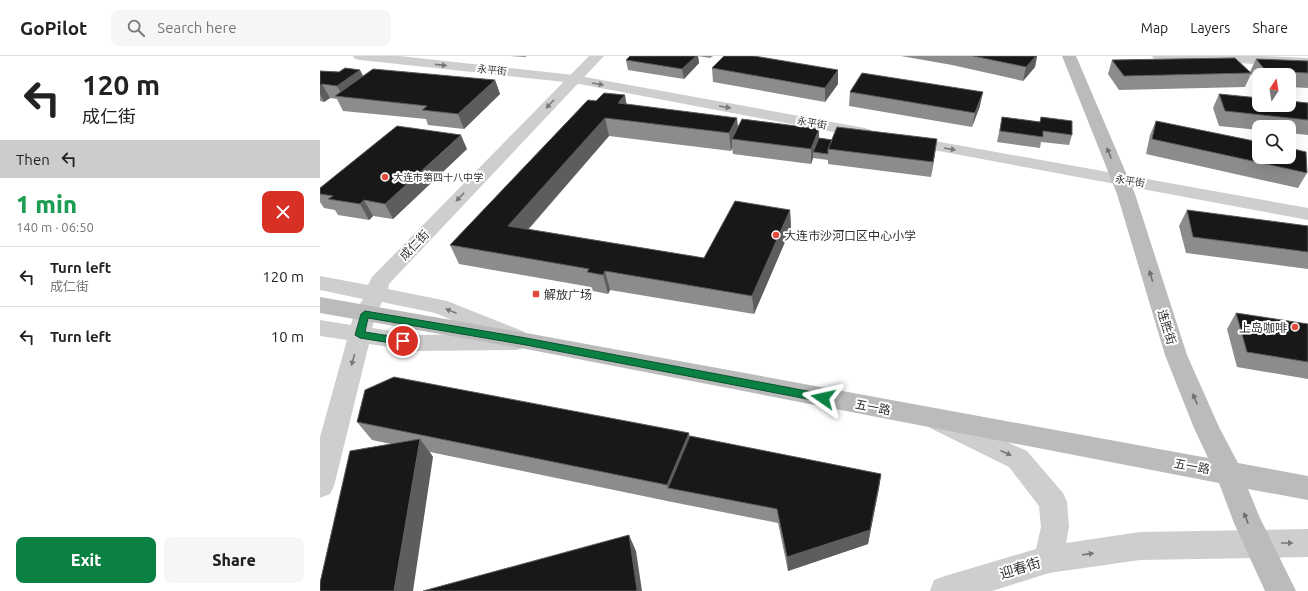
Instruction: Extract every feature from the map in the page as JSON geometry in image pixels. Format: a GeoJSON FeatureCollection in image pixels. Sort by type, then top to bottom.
{"type":"FeatureCollection","features":[{"type":"Feature","properties":{"kind":"main road","name":"连胜街"},"geometry":{"type":"LineString","coordinates":[[1069,56],[1126,194],[1176,354],[1207,428],[1229,473],[1248,523],[1281,591]]}},
{"type":"Feature","properties":{"kind":"main road"},"geometry":{"type":"LineString","coordinates":[[320,305],[362,324]]}},
{"type":"Feature","properties":{"kind":"main road","name":"五一路"},"geometry":{"type":"LineString","coordinates":[[526,341],[1308,488]]}},
{"type":"Feature","properties":{"kind":"street","name":"永平街"},"geometry":{"type":"LineString","coordinates":[[360,56],[574,79],[1308,214]]}},
{"type":"Feature","properties":{"kind":"street","name":"成仁街"},"geometry":{"type":"LineString","coordinates":[[320,486],[362,324],[376,294],[379,282],[597,56]]}},
{"type":"Feature","properties":{"kind":"street"},"geometry":{"type":"LineString","coordinates":[[1159,56],[1308,62]]}},
{"type":"Feature","properties":{"kind":"street"},"geometry":{"type":"LineString","coordinates":[[320,283],[439,306],[526,341]]}},
{"type":"Feature","properties":{"kind":"street"},"geometry":{"type":"LineString","coordinates":[[320,328],[362,324],[418,343],[526,341]]}},
{"type":"Feature","properties":{"kind":"street"},"geometry":{"type":"LineString","coordinates":[[933,418],[1018,459],[1053,502],[1055,527],[1049,559]]}},
{"type":"Feature","properties":{"kind":"street","name":"迎春街"},"geometry":{"type":"LineString","coordinates":[[945,591],[1049,559],[1140,546],[1308,543]]}},
{"type":"Feature","properties":{"kind":"building"},"geometry":{"type":"Polygon","coordinates":[[[630,56],[696,56],[682,69],[626,60],[630,56]]]}},
{"type":"Feature","properties":{"kind":"building"},"geometry":{"type":"Polygon","coordinates":[[[724,56],[754,56],[838,70],[825,88],[712,68],[724,56]]]}},
{"type":"Feature","properties":{"kind":"building"},"geometry":{"type":"Polygon","coordinates":[[[973,56],[1036,56],[1026,67],[973,56]]]}},
{"type":"Feature","properties":{"kind":"building"},"geometry":{"type":"Polygon","coordinates":[[[1235,58],[1251,73],[1124,76],[1112,60],[1235,58]]]}},
{"type":"Feature","properties":{"kind":"building"},"geometry":{"type":"Polygon","coordinates":[[[1256,59],[1308,61],[1308,73],[1296,72],[1296,68],[1264,68],[1256,59]]]}},
{"type":"Feature","properties":{"kind":"building"},"geometry":{"type":"Polygon","coordinates":[[[345,68],[360,70],[337,86],[322,84],[320,86],[320,71],[339,72],[345,68]]]}},
{"type":"Feature","properties":{"kind":"building"},"geometry":{"type":"Polygon","coordinates":[[[373,69],[495,80],[458,114],[422,110],[427,106],[335,96],[373,69]]]}},
{"type":"Feature","properties":{"kind":"building"},"geometry":{"type":"Polygon","coordinates":[[[862,73],[983,92],[975,113],[850,92],[862,73]]]}},
{"type":"Feature","properties":{"kind":"building"},"geometry":{"type":"Polygon","coordinates":[[[604,93],[625,95],[618,103],[737,118],[729,133],[605,118],[508,226],[704,258],[735,201],[790,210],[752,296],[605,271],[603,275],[587,272],[589,269],[450,245],[588,100],[596,101],[604,93]]]}},
{"type":"Feature","properties":{"kind":"building"},"geometry":{"type":"Polygon","coordinates":[[[1219,94],[1252,97],[1252,112],[1296,112],[1296,102],[1308,103],[1308,120],[1225,111],[1219,94]]]}},
{"type":"Feature","properties":{"kind":"building"},"geometry":{"type":"Polygon","coordinates":[[[1002,117],[1040,122],[1041,117],[1072,121],[1072,135],[1043,131],[1043,137],[1000,131],[1002,117]]]}},
{"type":"Feature","properties":{"kind":"building"},"geometry":{"type":"Polygon","coordinates":[[[742,119],[819,129],[811,149],[732,139],[742,119]]]}},
{"type":"Feature","properties":{"kind":"building"},"geometry":{"type":"Polygon","coordinates":[[[1156,121],[1252,141],[1252,161],[1152,139],[1156,121]]]}},
{"type":"Feature","properties":{"kind":"building"},"geometry":{"type":"Polygon","coordinates":[[[397,126],[461,135],[385,204],[364,200],[360,204],[328,199],[333,196],[320,194],[320,188],[397,126]]]}},
{"type":"Feature","properties":{"kind":"building"},"geometry":{"type":"Polygon","coordinates":[[[837,127],[937,139],[933,162],[828,149],[837,127]]]}},
{"type":"Feature","properties":{"kind":"building"},"geometry":{"type":"Polygon","coordinates":[[[819,138],[832,140],[828,149],[828,154],[813,152],[819,138]]]}},
{"type":"Feature","properties":{"kind":"building"},"geometry":{"type":"Polygon","coordinates":[[[1296,150],[1306,152],[1307,173],[1266,164],[1296,164],[1296,150]]]}},
{"type":"Feature","properties":{"kind":"building"},"geometry":{"type":"Polygon","coordinates":[[[1187,210],[1308,226],[1308,252],[1193,237],[1187,210]]]}},
{"type":"Feature","properties":{"kind":"building"},"geometry":{"type":"Polygon","coordinates":[[[1236,313],[1308,324],[1308,362],[1247,352],[1236,313]]]}},
{"type":"Feature","properties":{"kind":"building"},"geometry":{"type":"Polygon","coordinates":[[[394,377],[689,433],[667,485],[357,422],[365,390],[394,377]]]}},
{"type":"Feature","properties":{"kind":"building"},"geometry":{"type":"Polygon","coordinates":[[[690,436],[881,474],[870,530],[787,557],[777,509],[668,488],[690,436]]]}},
{"type":"Feature","properties":{"kind":"building"},"geometry":{"type":"Polygon","coordinates":[[[420,439],[394,591],[320,591],[320,583],[350,451],[420,439]]]}},
{"type":"Feature","properties":{"kind":"building"},"geometry":{"type":"Polygon","coordinates":[[[629,535],[636,591],[423,591],[629,535]]]}},
{"type":"Feature","properties":{"kind":"place","name":"大连市第四十八中学"},"geometry":{"type":"Point","coordinates":[385,177]}},
{"type":"Feature","properties":{"kind":"place","name":"大连市沙河口区中心小学"},"geometry":{"type":"Point","coordinates":[776,235]}},
{"type":"Feature","properties":{"kind":"place","name":"解放广场"},"geometry":{"type":"Point","coordinates":[536,294]}},
{"type":"Feature","properties":{"kind":"place","name":"上岛咖啡"},"geometry":{"type":"Point","coordinates":[1295,327]}},
{"type":"Feature","properties":{"kind":"route"},"geometry":{"type":"LineString","coordinates":[[403,341],[360,335],[365,314],[526,341],[823,398]]}}]}
